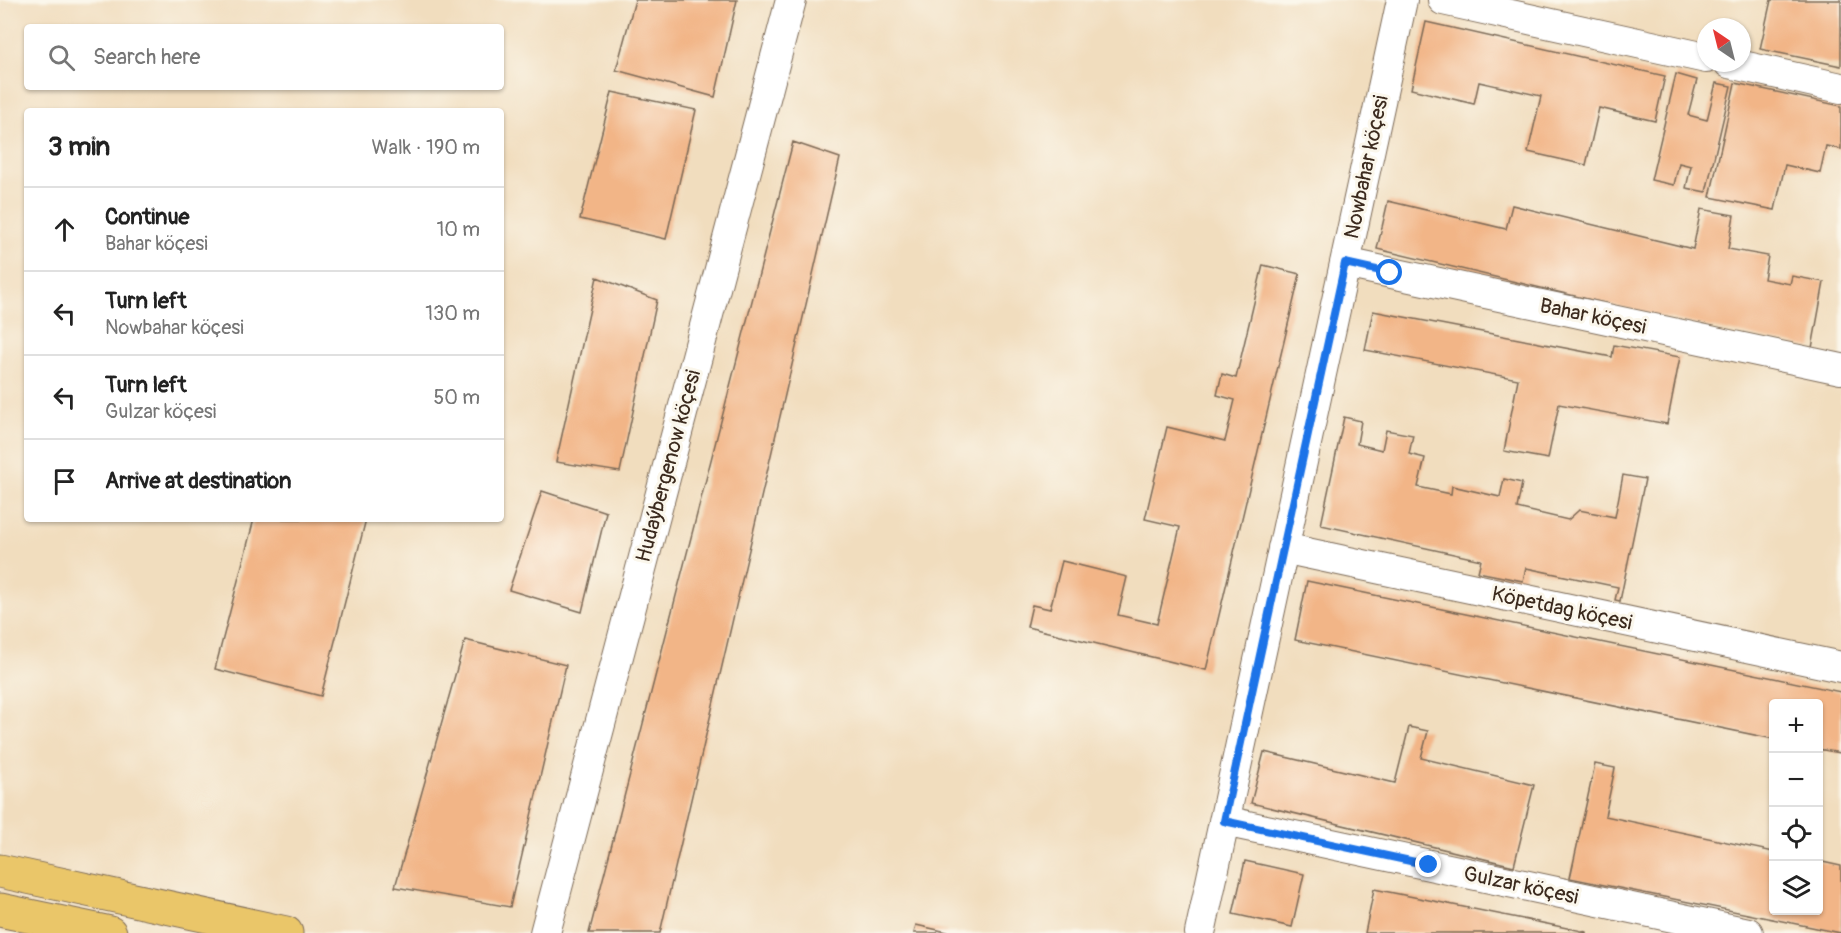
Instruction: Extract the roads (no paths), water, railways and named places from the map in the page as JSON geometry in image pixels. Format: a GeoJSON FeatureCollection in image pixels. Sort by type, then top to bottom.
{"type":"FeatureCollection","features":[{"type":"Feature","properties":{"kind":"main road"},"geometry":{"type":"LineString","coordinates":[[0,871],[286,933]]}},
{"type":"Feature","properties":{"kind":"main road"},"geometry":{"type":"LineString","coordinates":[[0,910],[110,933]]}},
{"type":"Feature","properties":{"kind":"street","name":"Hudaýbergenow köçesi"},"geometry":{"type":"LineString","coordinates":[[545,933],[791,0]]}},
{"type":"Feature","properties":{"kind":"street","name":"Nowbahar köçesi"},"geometry":{"type":"LineString","coordinates":[[1200,933],[1402,0]]}},
{"type":"Feature","properties":{"kind":"street"},"geometry":{"type":"LineString","coordinates":[[1443,0],[1697,56]]}},
{"type":"Feature","properties":{"kind":"street"},"geometry":{"type":"LineString","coordinates":[[1751,68],[1841,88]]}},
{"type":"Feature","properties":{"kind":"street","name":"Bahar köçesi"},"geometry":{"type":"LineString","coordinates":[[1345,263],[1841,369]]}},
{"type":"Feature","properties":{"kind":"street","name":"Köpetdag köçesi"},"geometry":{"type":"LineString","coordinates":[[1283,548],[1841,667]]}},
{"type":"Feature","properties":{"kind":"street","name":"Gulzar köçesi"},"geometry":{"type":"LineString","coordinates":[[1224,821],[1748,933]]}}]}
